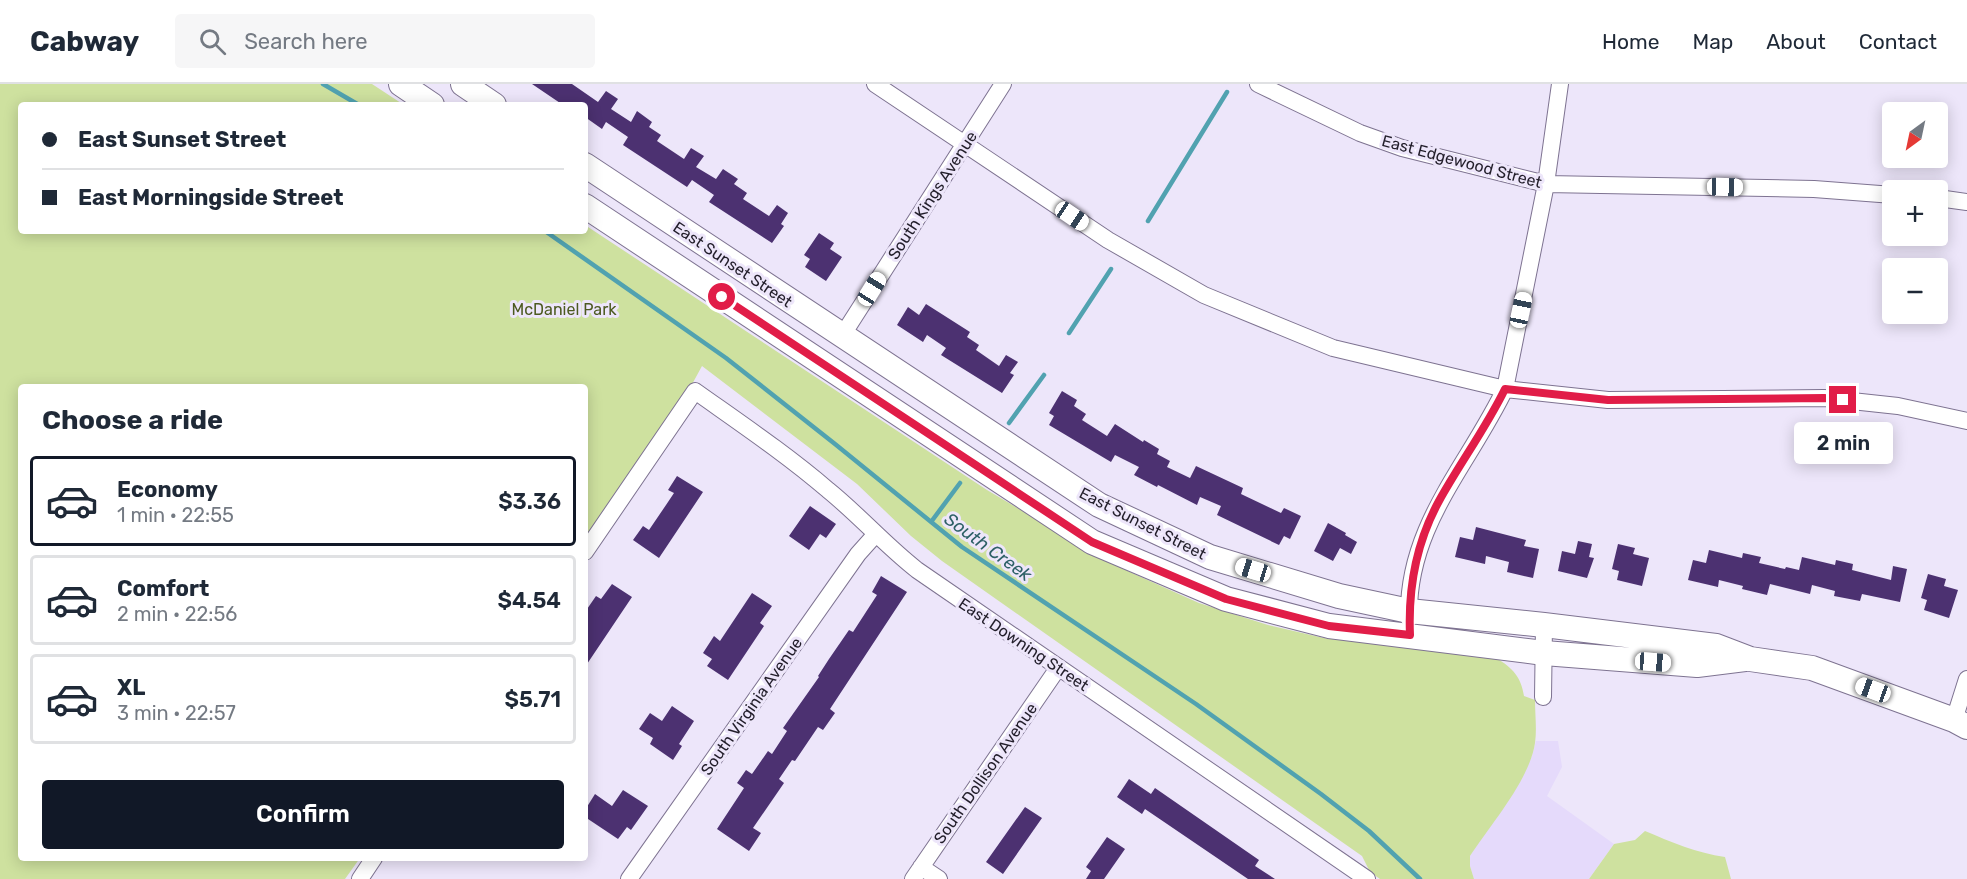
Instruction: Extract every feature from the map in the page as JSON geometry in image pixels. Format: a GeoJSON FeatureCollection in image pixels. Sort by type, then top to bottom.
{"type":"FeatureCollection","features":[{"type":"Feature","properties":{"kind":"main road"},"geometry":{"type":"LineString","coordinates":[[400,84],[427,102]]}},
{"type":"Feature","properties":{"kind":"main road"},"geometry":{"type":"LineString","coordinates":[[463,84],[490,102]]}},
{"type":"Feature","properties":{"kind":"main road","name":"East Sunset Street"},"geometry":{"type":"LineString","coordinates":[[588,167],[1099,505],[1210,557],[1339,596],[1409,611],[1716,646],[1750,659],[1812,668],[1960,723]]}},
{"type":"Feature","properties":{"kind":"main road","name":"East Sunset Street"},"geometry":{"type":"LineString","coordinates":[[588,208],[1092,542],[1226,599],[1329,626],[1544,653],[1697,665],[1750,659]]}},
{"type":"Feature","properties":{"kind":"street"},"geometry":{"type":"LineString","coordinates":[[875,84],[1108,240],[1204,295],[1333,348],[1505,389],[1608,400],[1824,398],[1899,406],[1967,421]]}},
{"type":"Feature","properties":{"kind":"street","name":"South Kings Avenue"},"geometry":{"type":"LineString","coordinates":[[842,336],[1003,84]]}},
{"type":"Feature","properties":{"kind":"street","name":"East Edgewood Street"},"geometry":{"type":"LineString","coordinates":[[1258,84],[1360,133],[1402,148],[1546,184],[1814,189],[1882,194]]}},
{"type":"Feature","properties":{"kind":"street"},"geometry":{"type":"LineString","coordinates":[[1410,635],[1410,591],[1415,564],[1429,521],[1505,389],[1546,184],[1560,84]]}},
{"type":"Feature","properties":{"kind":"street"},"geometry":{"type":"LineString","coordinates":[[1948,199],[1967,202]]}},
{"type":"Feature","properties":{"kind":"street","name":"East Downing Street"},"geometry":{"type":"LineString","coordinates":[[588,548],[695,392],[800,466],[916,570],[1367,879]]}},
{"type":"Feature","properties":{"kind":"street","name":"South Virginia Avenue"},"geometry":{"type":"LineString","coordinates":[[630,879],[858,554],[875,535]]}},
{"type":"Feature","properties":{"kind":"street"},"geometry":{"type":"LineString","coordinates":[[1543,697],[1544,625]]}},
{"type":"Feature","properties":{"kind":"street","name":"South Dollison Avenue"},"geometry":{"type":"LineString","coordinates":[[917,873],[1058,668]]}},
{"type":"Feature","properties":{"kind":"street"},"geometry":{"type":"LineString","coordinates":[[1960,723],[1967,679]]}},
{"type":"Feature","properties":{"kind":"street"},"geometry":{"type":"LineString","coordinates":[[360,879],[372,861]]}},
{"type":"Feature","properties":{"kind":"street"},"geometry":{"type":"LineString","coordinates":[[917,873],[939,879]]}},
{"type":"Feature","properties":{"kind":"shaded area"},"geometry":{"type":"Polygon","coordinates":[[[1536,741],[1558,741],[1562,767],[1547,796],[1614,844],[1589,879],[1474,879],[1470,856],[1532,756],[1536,741]]]}},
{"type":"Feature","properties":{"kind":"green space","name":"McDaniel Park"},"geometry":{"type":"Polygon","coordinates":[[[0,84],[372,84],[399,102],[18,102],[18,234],[588,234],[588,227],[987,490],[1132,573],[1199,603],[1268,625],[1324,638],[1496,658],[1515,674],[1521,683],[1524,696],[1535,700],[1536,738],[1532,757],[1518,786],[1470,856],[1474,879],[1380,879],[1370,872],[1362,856],[942,561],[911,536],[857,484],[702,366],[690,388],[588,533],[588,384],[18,384],[18,861],[358,861],[345,879],[0,879],[0,84]]]}},
{"type":"Feature","properties":{"kind":"green space"},"geometry":{"type":"Polygon","coordinates":[[[1645,831],[1694,850],[1725,857],[1731,879],[1589,879],[1614,844],[1635,840],[1645,831]]]}},
{"type":"Feature","properties":{"kind":"building"},"geometry":{"type":"Polygon","coordinates":[[[532,84],[572,84],[598,102],[606,91],[618,99],[611,109],[631,122],[637,111],[652,122],[649,127],[661,135],[657,141],[684,159],[691,148],[704,156],[696,167],[716,179],[723,169],[738,179],[734,184],[747,193],[743,199],[769,216],[777,205],[788,213],[781,224],[784,226],[772,243],[709,202],[714,195],[692,180],[687,187],[623,145],[628,137],[606,122],[602,129],[588,119],[588,102],[559,102],[532,84]]]}},
{"type":"Feature","properties":{"kind":"building"},"geometry":{"type":"Polygon","coordinates":[[[819,233],[834,243],[830,249],[842,257],[826,281],[805,267],[810,259],[804,255],[819,233]]]}},
{"type":"Feature","properties":{"kind":"building"},"geometry":{"type":"Polygon","coordinates":[[[926,304],[970,332],[967,337],[979,345],[976,350],[999,366],[1006,355],[1018,362],[1010,373],[1014,375],[1002,393],[941,355],[946,348],[927,335],[923,342],[897,325],[908,307],[919,315],[926,304]]]}},
{"type":"Feature","properties":{"kind":"building"},"geometry":{"type":"Polygon","coordinates":[[[1062,391],[1077,400],[1074,406],[1086,414],[1082,420],[1107,436],[1115,424],[1143,442],[1144,440],[1159,449],[1157,454],[1170,461],[1167,467],[1190,478],[1196,466],[1243,488],[1241,494],[1281,513],[1284,508],[1301,516],[1290,539],[1284,536],[1279,545],[1217,515],[1221,506],[1200,497],[1197,505],[1158,485],[1157,487],[1134,475],[1139,467],[1115,455],[1111,462],[1049,425],[1054,416],[1049,413],[1062,391]]]}},
{"type":"Feature","properties":{"kind":"building"},"geometry":{"type":"Polygon","coordinates":[[[677,476],[703,492],[659,558],[633,540],[643,526],[649,530],[674,493],[668,490],[677,476]]]}},
{"type":"Feature","properties":{"kind":"building"},"geometry":{"type":"Polygon","coordinates":[[[810,506],[836,524],[826,538],[820,534],[809,550],[789,536],[810,506]]]}},
{"type":"Feature","properties":{"kind":"building"},"geometry":{"type":"Polygon","coordinates":[[[1328,523],[1357,542],[1351,554],[1340,548],[1333,561],[1314,551],[1328,523]]]}},
{"type":"Feature","properties":{"kind":"building"},"geometry":{"type":"Polygon","coordinates":[[[1476,527],[1526,540],[1524,546],[1539,549],[1533,578],[1507,572],[1509,562],[1486,556],[1485,564],[1455,557],[1460,537],[1473,540],[1476,527]]]}},
{"type":"Feature","properties":{"kind":"building"},"geometry":{"type":"Polygon","coordinates":[[[1578,541],[1592,544],[1589,557],[1594,558],[1587,578],[1558,571],[1562,551],[1575,554],[1578,541]]]}},
{"type":"Feature","properties":{"kind":"building"},"geometry":{"type":"Polygon","coordinates":[[[1618,544],[1635,548],[1633,554],[1649,558],[1642,586],[1617,580],[1619,571],[1612,569],[1618,544]]]}},
{"type":"Feature","properties":{"kind":"building"},"geometry":{"type":"Polygon","coordinates":[[[1709,550],[1742,558],[1743,553],[1761,557],[1759,563],[1785,569],[1786,567],[1799,570],[1802,557],[1835,565],[1836,560],[1853,564],[1852,570],[1891,580],[1893,566],[1907,569],[1900,602],[1862,594],[1860,601],[1834,596],[1835,591],[1812,585],[1810,594],[1770,584],[1767,595],[1719,580],[1718,587],[1688,580],[1693,560],[1706,563],[1709,550]]]}},
{"type":"Feature","properties":{"kind":"building"},"geometry":{"type":"Polygon","coordinates":[[[1928,574],[1946,579],[1944,586],[1958,590],[1949,618],[1924,610],[1927,600],[1921,598],[1928,574]]]}},
{"type":"Feature","properties":{"kind":"building"},"geometry":{"type":"Polygon","coordinates":[[[881,576],[907,592],[830,709],[835,713],[823,730],[818,727],[795,761],[792,760],[779,779],[784,783],[753,828],[761,833],[749,851],[717,829],[744,788],[737,783],[746,770],[752,774],[768,751],[772,754],[787,731],[783,728],[849,630],[853,632],[877,595],[872,592],[881,576]]]}},
{"type":"Feature","properties":{"kind":"building"},"geometry":{"type":"Polygon","coordinates":[[[612,584],[632,597],[588,663],[588,608],[596,596],[601,599],[612,584]]]}},
{"type":"Feature","properties":{"kind":"building"},"geometry":{"type":"Polygon","coordinates":[[[752,593],[772,606],[760,623],[764,626],[728,680],[707,666],[712,659],[703,653],[714,636],[720,641],[752,593]]]}},
{"type":"Feature","properties":{"kind":"building"},"geometry":{"type":"Polygon","coordinates":[[[672,706],[694,721],[679,744],[682,746],[673,760],[650,744],[653,738],[639,729],[650,713],[662,721],[672,706]]]}},
{"type":"Feature","properties":{"kind":"building"},"geometry":{"type":"Polygon","coordinates":[[[1129,779],[1151,794],[1155,788],[1259,860],[1255,866],[1275,879],[1248,879],[1145,809],[1142,814],[1117,797],[1129,779]]]}},
{"type":"Feature","properties":{"kind":"building"},"geometry":{"type":"Polygon","coordinates":[[[623,790],[648,806],[631,830],[627,827],[618,839],[588,819],[588,805],[595,794],[612,806],[623,790]]]}},
{"type":"Feature","properties":{"kind":"building"},"geometry":{"type":"Polygon","coordinates":[[[1025,807],[1042,818],[1003,874],[986,862],[1025,807]]]}},
{"type":"Feature","properties":{"kind":"building"},"geometry":{"type":"Polygon","coordinates":[[[1107,837],[1125,849],[1104,879],[1086,879],[1091,871],[1086,867],[1107,837]]]}},
{"type":"Feature","properties":{"kind":"waterway","name":"South Creek"},"geometry":{"type":"LineString","coordinates":[[323,84],[354,102]]}},
{"type":"Feature","properties":{"kind":"waterway"},"geometry":{"type":"LineString","coordinates":[[1148,221],[1227,92]]}},
{"type":"Feature","properties":{"kind":"waterway","name":"South Creek"},"geometry":{"type":"LineString","coordinates":[[549,234],[726,358],[962,547],[1196,704],[1321,794],[1369,831],[1420,879]]}},
{"type":"Feature","properties":{"kind":"waterway"},"geometry":{"type":"LineString","coordinates":[[1069,333],[1111,269]]}},
{"type":"Feature","properties":{"kind":"waterway"},"geometry":{"type":"LineString","coordinates":[[1009,423],[1044,375]]}},
{"type":"Feature","properties":{"kind":"waterway"},"geometry":{"type":"LineString","coordinates":[[931,522],[960,483]]}},
{"type":"Feature","properties":{"kind":"route"},"geometry":{"type":"LineString","coordinates":[[722,297],[1092,542],[1226,599],[1329,626],[1410,635],[1410,591],[1415,564],[1429,521],[1505,389],[1608,400],[1824,398],[1843,400]]}}]}
